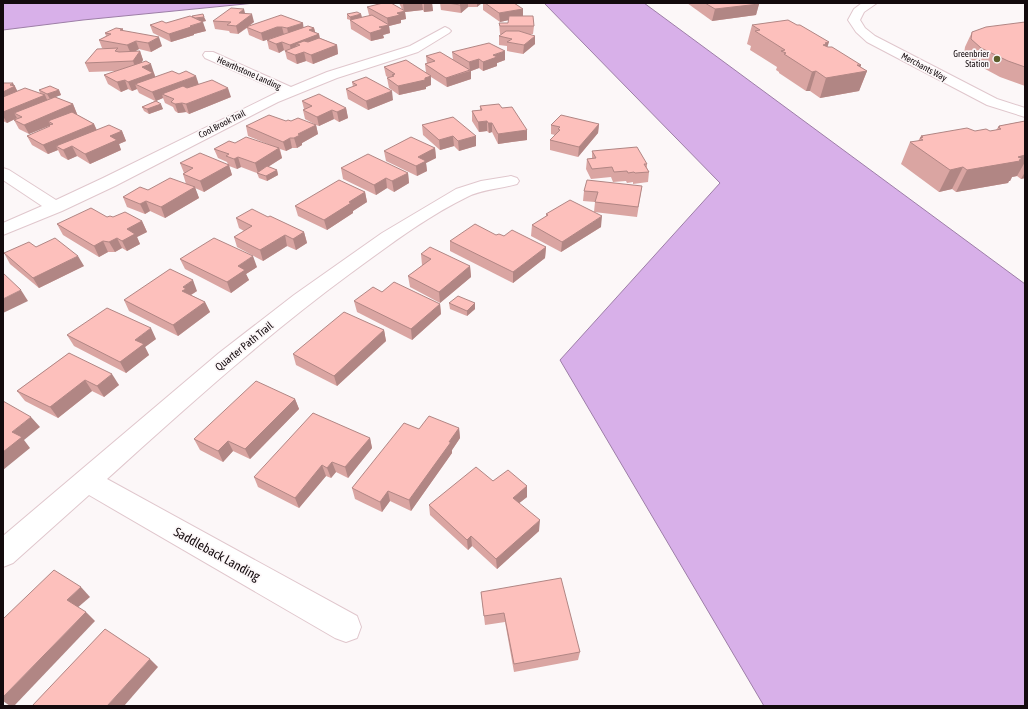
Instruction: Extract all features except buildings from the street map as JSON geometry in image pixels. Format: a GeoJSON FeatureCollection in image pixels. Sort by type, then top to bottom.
{"type":"FeatureCollection","features":[{"type":"Feature","properties":{"kind":"street","name":"Merchants Way"},"geometry":{"type":"LineString","coordinates":[[872,3],[861,8],[856,13],[854,20],[860,30],[871,39],[992,102],[1025,114]]}},
{"type":"Feature","properties":{"kind":"street","name":"Cool Brook Trail"},"geometry":{"type":"LineString","coordinates":[[3,230],[110,182],[240,114],[290,91],[351,68],[414,49],[445,31]]}},
{"type":"Feature","properties":{"kind":"street","name":"Hearthstone Landing"},"geometry":{"type":"LineString","coordinates":[[209,55],[290,91]]}},
{"type":"Feature","properties":{"kind":"street"},"geometry":{"type":"LineString","coordinates":[[3,173],[56,207]]}},
{"type":"Feature","properties":{"kind":"street","name":"Quarter Path Trail"},"geometry":{"type":"LineString","coordinates":[[3,554],[227,359],[301,300],[388,237],[462,193],[481,186],[511,181]]}},
{"type":"Feature","properties":{"kind":"street","name":"Saddleback Landing"},"geometry":{"type":"LineString","coordinates":[[87,481],[346,627]]}},
{"type":"Feature","properties":{"kind":"shaded area"},"geometry":{"type":"Polygon","coordinates":[[[3,3],[255,3],[83,20],[3,30],[3,3]]]}},
{"type":"Feature","properties":{"kind":"shaded area"},"geometry":{"type":"Polygon","coordinates":[[[544,3],[644,3],[1025,284],[1025,706],[764,706],[560,360],[720,183],[544,3]]]}},
{"type":"Feature","properties":{"kind":"place","name":"Greenbrier Station"},"geometry":{"type":"Point","coordinates":[997,59]}}]}
